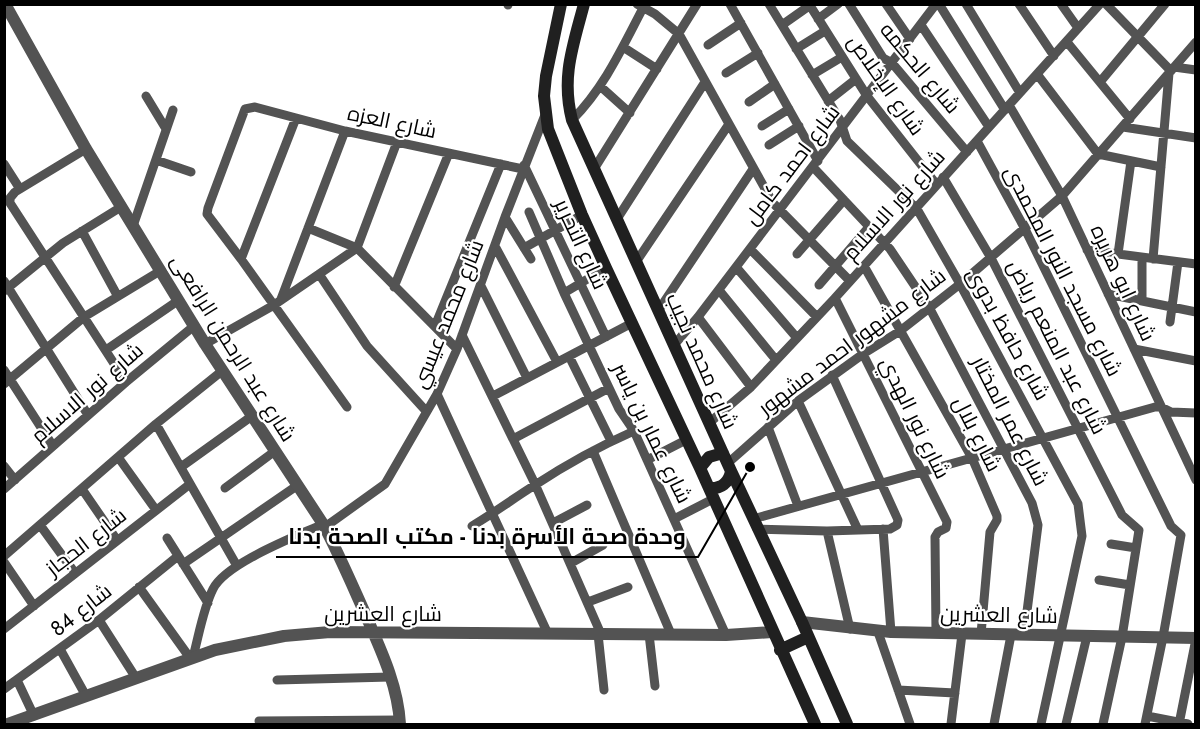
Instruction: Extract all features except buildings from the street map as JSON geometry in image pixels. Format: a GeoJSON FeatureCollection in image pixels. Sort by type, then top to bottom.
{"type":"FeatureCollection","features":[{"type":"Feature","properties":{"kind":"main road"},"geometry":{"type":"LineString","coordinates":[[561,4],[544,96],[545,116],[551,136],[582,215],[700,468],[815,724]]}},
{"type":"Feature","properties":{"kind":"main road","name":"شارع محمد نجيب"},"geometry":{"type":"LineString","coordinates":[[584,4],[567,68],[567,87],[572,120],[847,724]]}},
{"type":"Feature","properties":{"kind":"main road"},"geometry":{"type":"LineString","coordinates":[[700,468],[709,457],[727,463],[727,482],[714,489],[711,494]]}},
{"type":"Feature","properties":{"kind":"main road"},"geometry":{"type":"LineString","coordinates":[[780,650],[808,637]]}},
{"type":"Feature","properties":{"kind":"street","name":"شارع عبد الرحمن الرافعى"},"geometry":{"type":"LineString","coordinates":[[5,4],[86,149],[160,271],[222,371],[324,525],[373,633],[390,677],[400,722]]}},
{"type":"Feature","properties":{"kind":"street","name":"شارع عمر المختار"},"geometry":{"type":"LineString","coordinates":[[730,4],[799,126],[816,164],[844,200],[890,249],[929,307],[1032,503],[1038,525],[1018,635],[994,724]]}},
{"type":"Feature","properties":{"kind":"street","name":"شارع حافظ بدوى"},"geometry":{"type":"LineString","coordinates":[[769,4],[843,127],[847,141],[917,209],[960,284],[1078,504],[1082,519],[1082,536],[1041,724]]}},
{"type":"Feature","properties":{"kind":"street"},"geometry":{"type":"LineString","coordinates":[[818,19],[838,4]]}},
{"type":"Feature","properties":{"kind":"street","name":"شارع الحكمه"},"geometry":{"type":"LineString","coordinates":[[849,4],[884,58],[892,63],[967,152]]}},
{"type":"Feature","properties":{"kind":"street"},"geometry":{"type":"LineString","coordinates":[[886,4],[910,39]]}},
{"type":"Feature","properties":{"kind":"street","name":"شارع احمد كامل"},"geometry":{"type":"LineString","coordinates":[[674,345],[719,290],[938,4]]}},
{"type":"Feature","properties":{"kind":"street","name":"شارع ابو هريره"},"geometry":{"type":"LineString","coordinates":[[938,4],[1062,196],[1196,480]]}},
{"type":"Feature","properties":{"kind":"street"},"geometry":{"type":"LineString","coordinates":[[966,4],[1020,93]]}},
{"type":"Feature","properties":{"kind":"street"},"geometry":{"type":"LineString","coordinates":[[1019,4],[1054,56]]}},
{"type":"Feature","properties":{"kind":"street"},"geometry":{"type":"LineString","coordinates":[[1061,4],[1078,28]]}},
{"type":"Feature","properties":{"kind":"street","name":"شارع نور الاسلام"},"geometry":{"type":"LineString","coordinates":[[709,423],[751,387],[835,298],[1100,4]]}},
{"type":"Feature","properties":{"kind":"street"},"geometry":{"type":"LineString","coordinates":[[1106,4],[1171,70],[1196,70]]}},
{"type":"Feature","properties":{"kind":"street"},"geometry":{"type":"LineString","coordinates":[[1100,81],[1165,4]]}},
{"type":"Feature","properties":{"kind":"street"},"geometry":{"type":"LineString","coordinates":[[572,120],[588,104],[600,86],[622,47],[639,5],[668,23],[679,34],[773,203],[850,281]]}},
{"type":"Feature","properties":{"kind":"street"},"geometry":{"type":"LineString","coordinates":[[594,169],[697,5]]}},
{"type":"Feature","properties":{"kind":"street"},"geometry":{"type":"LineString","coordinates":[[782,25],[809,5]]}},
{"type":"Feature","properties":{"kind":"street","name":"شارع الإخلاص"},"geometry":{"type":"LineString","coordinates":[[809,5],[867,96],[940,181]]}},
{"type":"Feature","properties":{"kind":"street"},"geometry":{"type":"LineString","coordinates":[[708,45],[741,24]]}},
{"type":"Feature","properties":{"kind":"street"},"geometry":{"type":"LineString","coordinates":[[921,25],[989,128]]}},
{"type":"Feature","properties":{"kind":"street"},"geometry":{"type":"LineString","coordinates":[[796,49],[825,31]]}},
{"type":"Feature","properties":{"kind":"street"},"geometry":{"type":"LineString","coordinates":[[1067,42],[1100,81],[1127,123],[1164,133],[1196,138]]}},
{"type":"Feature","properties":{"kind":"street","name":"شارع مشهور احمد مشهور"},"geometry":{"type":"LineString","coordinates":[[727,463],[798,401],[832,375],[900,331],[960,284],[1062,196],[1196,42]]}},
{"type":"Feature","properties":{"kind":"street"},"geometry":{"type":"LineString","coordinates":[[622,47],[657,69]]}},
{"type":"Feature","properties":{"kind":"street"},"geometry":{"type":"LineString","coordinates":[[726,73],[758,53]]}},
{"type":"Feature","properties":{"kind":"street"},"geometry":{"type":"LineString","coordinates":[[812,75],[842,57]]}},
{"type":"Feature","properties":{"kind":"street"},"geometry":{"type":"LineString","coordinates":[[1153,259],[1171,70]]}},
{"type":"Feature","properties":{"kind":"street"},"geometry":{"type":"LineString","coordinates":[[1037,74],[1098,154],[1161,167]]}},
{"type":"Feature","properties":{"kind":"street"},"geometry":{"type":"LineString","coordinates":[[828,101],[856,79]]}},
{"type":"Feature","properties":{"kind":"street"},"geometry":{"type":"LineString","coordinates":[[617,219],[705,82]]}},
{"type":"Feature","properties":{"kind":"street"},"geometry":{"type":"LineString","coordinates":[[749,102],[775,84]]}},
{"type":"Feature","properties":{"kind":"street"},"geometry":{"type":"LineString","coordinates":[[600,86],[630,113]]}},
{"type":"Feature","properties":{"kind":"street"},"geometry":{"type":"LineString","coordinates":[[146,96],[166,129]]}},
{"type":"Feature","properties":{"kind":"street","name":"شارع العزه"},"geometry":{"type":"LineString","coordinates":[[241,259],[207,211],[243,112],[248,107],[345,131],[524,167]]}},
{"type":"Feature","properties":{"kind":"street"},"geometry":{"type":"LineString","coordinates":[[762,126],[789,109]]}},
{"type":"Feature","properties":{"kind":"street"},"geometry":{"type":"LineString","coordinates":[[133,226],[173,110]]}},
{"type":"Feature","properties":{"kind":"street","name":"شارع محمد عيسي"},"geometry":{"type":"LineString","coordinates":[[192,657],[208,603],[220,578],[237,566],[324,525],[385,484],[437,394],[457,349],[545,116]]}},
{"type":"Feature","properties":{"kind":"street"},"geometry":{"type":"LineString","coordinates":[[296,118],[241,259],[277,302],[347,407]]}},
{"type":"Feature","properties":{"kind":"street"},"geometry":{"type":"LineString","coordinates":[[636,262],[729,124]]}},
{"type":"Feature","properties":{"kind":"street"},"geometry":{"type":"LineString","coordinates":[[769,145],[799,126]]}},
{"type":"Feature","properties":{"kind":"street"},"geometry":{"type":"LineString","coordinates":[[277,302],[345,131]]}},
{"type":"Feature","properties":{"kind":"street","name":"شارع مسجد النور المحمدى"},"geometry":{"type":"LineString","coordinates":[[977,141],[1025,229],[1171,526],[1181,535],[1163,637]]}},
{"type":"Feature","properties":{"kind":"street"},"geometry":{"type":"LineString","coordinates":[[205,344],[277,302],[357,248],[397,142]]}},
{"type":"Feature","properties":{"kind":"street"},"geometry":{"type":"LineString","coordinates":[[86,149],[13,193],[8,211],[45,257],[126,382]]}},
{"type":"Feature","properties":{"kind":"street"},"geometry":{"type":"LineString","coordinates":[[394,287],[449,153]]}},
{"type":"Feature","properties":{"kind":"street"},"geometry":{"type":"LineString","coordinates":[[156,160],[190,172]]}},
{"type":"Feature","properties":{"kind":"street"},"geometry":{"type":"LineString","coordinates":[[1118,254],[1131,161]]}},
{"type":"Feature","properties":{"kind":"street"},"geometry":{"type":"LineString","coordinates":[[4,164],[20,189]]}},
{"type":"Feature","properties":{"kind":"street"},"geometry":{"type":"LineString","coordinates":[[435,326],[501,164]]}},
{"type":"Feature","properties":{"kind":"street","name":"شارع التحرير"},"geometry":{"type":"LineString","coordinates":[[524,167],[606,337]]}},
{"type":"Feature","properties":{"kind":"street"},"geometry":{"type":"LineString","coordinates":[[658,311],[753,168]]}},
{"type":"Feature","properties":{"kind":"street","name":"شارع عبد المنعم رياض"},"geometry":{"type":"LineString","coordinates":[[940,181],[991,258],[1122,515],[1139,530],[1136,548]]}},
{"type":"Feature","properties":{"kind":"street"},"geometry":{"type":"LineString","coordinates":[[797,254],[844,200]]}},
{"type":"Feature","properties":{"kind":"street"},"geometry":{"type":"LineString","coordinates":[[88,416],[47,348],[6,287],[82,231],[122,207]]}},
{"type":"Feature","properties":{"kind":"street","name":"شارع عمار بن ياسر"},"geometry":{"type":"LineString","coordinates":[[530,212],[564,293],[619,409],[634,431],[726,635]]}},
{"type":"Feature","properties":{"kind":"street"},"geometry":{"type":"LineString","coordinates":[[524,248],[582,215]]}},
{"type":"Feature","properties":{"kind":"street"},"geometry":{"type":"LineString","coordinates":[[505,217],[531,259]]}},
{"type":"Feature","properties":{"kind":"street"},"geometry":{"type":"LineString","coordinates":[[819,285],[869,227]]}},
{"type":"Feature","properties":{"kind":"street"},"geometry":{"type":"LineString","coordinates":[[308,228],[357,248],[457,349]]}},
{"type":"Feature","properties":{"kind":"street"},"geometry":{"type":"LineString","coordinates":[[82,231],[117,295]]}},
{"type":"Feature","properties":{"kind":"street"},"geometry":{"type":"LineString","coordinates":[[495,246],[557,362]]}},
{"type":"Feature","properties":{"kind":"street"},"geometry":{"type":"LineString","coordinates":[[750,249],[817,317]]}},
{"type":"Feature","properties":{"kind":"street"},"geometry":{"type":"LineString","coordinates":[[1087,250],[1195,264]]}},
{"type":"Feature","properties":{"kind":"street"},"geometry":{"type":"LineString","coordinates":[[1142,258],[1143,301]]}},
{"type":"Feature","properties":{"kind":"street"},"geometry":{"type":"LineString","coordinates":[[1170,322],[1178,262]]}},
{"type":"Feature","properties":{"kind":"street","name":"شارع بلال"},"geometry":{"type":"LineString","coordinates":[[864,266],[972,458],[997,518],[990,532],[981,634]]}},
{"type":"Feature","properties":{"kind":"street"},"geometry":{"type":"LineString","coordinates":[[736,267],[797,338]]}},
{"type":"Feature","properties":{"kind":"street"},"geometry":{"type":"LineString","coordinates":[[564,293],[606,268]]}},
{"type":"Feature","properties":{"kind":"street"},"geometry":{"type":"LineString","coordinates":[[7,382],[84,316],[160,271]]}},
{"type":"Feature","properties":{"kind":"street"},"geometry":{"type":"LineString","coordinates":[[319,274],[367,346],[426,411]]}},
{"type":"Feature","properties":{"kind":"street"},"geometry":{"type":"LineString","coordinates":[[481,286],[527,378]]}},
{"type":"Feature","properties":{"kind":"street"},"geometry":{"type":"LineString","coordinates":[[719,290],[776,360]]}},
{"type":"Feature","properties":{"kind":"street"},"geometry":{"type":"LineString","coordinates":[[1108,294],[1196,312]]}},
{"type":"Feature","properties":{"kind":"street","name":"شارع نور الهدي"},"geometry":{"type":"LineString","coordinates":[[835,298],[947,522],[946,528],[938,532],[935,537],[936,633]]}},
{"type":"Feature","properties":{"kind":"street"},"geometry":{"type":"LineString","coordinates":[[106,350],[178,300]]}},
{"type":"Feature","properties":{"kind":"street"},"geometry":{"type":"LineString","coordinates":[[698,317],[751,387]]}},
{"type":"Feature","properties":{"kind":"street"},"geometry":{"type":"LineString","coordinates":[[493,396],[632,323]]}},
{"type":"Feature","properties":{"kind":"street","name":"شارع نور الاسلام"},"geometry":{"type":"LineString","coordinates":[[4,489],[194,326]]}},
{"type":"Feature","properties":{"kind":"street"},"geometry":{"type":"LineString","coordinates":[[462,335],[536,484],[588,602],[600,634],[604,690]]}},
{"type":"Feature","properties":{"kind":"street"},"geometry":{"type":"LineString","coordinates":[[1134,349],[1196,361]]}},
{"type":"Feature","properties":{"kind":"street"},"geometry":{"type":"LineString","coordinates":[[569,356],[611,441]]}},
{"type":"Feature","properties":{"kind":"street"},"geometry":{"type":"LineString","coordinates":[[4,370],[7,382],[53,446]]}},
{"type":"Feature","properties":{"kind":"street"},"geometry":{"type":"LineString","coordinates":[[4,556],[156,424],[222,371]]}},
{"type":"Feature","properties":{"kind":"street"},"geometry":{"type":"LineString","coordinates":[[755,524],[827,531],[895,528],[898,522],[832,375]]}},
{"type":"Feature","properties":{"kind":"street"},"geometry":{"type":"LineString","coordinates":[[513,440],[609,388]]}},
{"type":"Feature","properties":{"kind":"street"},"geometry":{"type":"LineString","coordinates":[[437,394],[548,634]]}},
{"type":"Feature","properties":{"kind":"street"},"geometry":{"type":"LineString","coordinates":[[798,401],[858,530]]}},
{"type":"Feature","properties":{"kind":"street"},"geometry":{"type":"LineString","coordinates":[[755,524],[798,506],[1117,418],[1161,407],[1171,412],[1196,413]]}},
{"type":"Feature","properties":{"kind":"street"},"geometry":{"type":"LineString","coordinates":[[181,467],[252,416]]}},
{"type":"Feature","properties":{"kind":"street"},"geometry":{"type":"LineString","coordinates":[[156,424],[237,566]]}},
{"type":"Feature","properties":{"kind":"street"},"geometry":{"type":"LineString","coordinates":[[768,427],[798,506]]}},
{"type":"Feature","properties":{"kind":"street"},"geometry":{"type":"LineString","coordinates":[[472,526],[592,451],[634,431]]}},
{"type":"Feature","properties":{"kind":"street"},"geometry":{"type":"LineString","coordinates":[[647,460],[686,440]]}},
{"type":"Feature","properties":{"kind":"street"},"geometry":{"type":"LineString","coordinates":[[592,451],[671,634]]}},
{"type":"Feature","properties":{"kind":"street"},"geometry":{"type":"LineString","coordinates":[[225,488],[275,452]]}},
{"type":"Feature","properties":{"kind":"street"},"geometry":{"type":"LineString","coordinates":[[118,457],[156,510]]}},
{"type":"Feature","properties":{"kind":"street"},"geometry":{"type":"LineString","coordinates":[[4,466],[15,480]]}},
{"type":"Feature","properties":{"kind":"street","name":"شارع الحجاز"},"geometry":{"type":"LineString","coordinates":[[4,629],[190,484]]}},
{"type":"Feature","properties":{"kind":"street","name":"شارع 84"},"geometry":{"type":"LineString","coordinates":[[4,689],[99,620],[139,587],[221,538],[298,485]]}},
{"type":"Feature","properties":{"kind":"street"},"geometry":{"type":"LineString","coordinates":[[82,489],[117,540]]}},
{"type":"Feature","properties":{"kind":"street"},"geometry":{"type":"LineString","coordinates":[[674,519],[711,494]]}},
{"type":"Feature","properties":{"kind":"street"},"geometry":{"type":"LineString","coordinates":[[553,523],[587,505]]}},
{"type":"Feature","properties":{"kind":"street"},"geometry":{"type":"LineString","coordinates":[[40,525],[75,573]]}},
{"type":"Feature","properties":{"kind":"street"},"geometry":{"type":"LineString","coordinates":[[883,529],[891,632]]}},
{"type":"Feature","properties":{"kind":"street"},"geometry":{"type":"LineString","coordinates":[[827,531],[850,629]]}},
{"type":"Feature","properties":{"kind":"street"},"geometry":{"type":"LineString","coordinates":[[167,538],[208,603]]}},
{"type":"Feature","properties":{"kind":"street"},"geometry":{"type":"LineString","coordinates":[[1103,724],[1122,637],[1136,548],[1111,544]]}},
{"type":"Feature","properties":{"kind":"street"},"geometry":{"type":"LineString","coordinates":[[571,563],[603,545]]}},
{"type":"Feature","properties":{"kind":"street"},"geometry":{"type":"LineString","coordinates":[[4,562],[34,606]]}},
{"type":"Feature","properties":{"kind":"street"},"geometry":{"type":"LineString","coordinates":[[1100,580],[1130,585]]}},
{"type":"Feature","properties":{"kind":"street"},"geometry":{"type":"LineString","coordinates":[[139,587],[192,657]]}},
{"type":"Feature","properties":{"kind":"street"},"geometry":{"type":"LineString","coordinates":[[588,602],[628,587]]}},
{"type":"Feature","properties":{"kind":"street"},"geometry":{"type":"LineString","coordinates":[[99,620],[136,678]]}},
{"type":"Feature","properties":{"kind":"street","name":"شارع العشرين"},"geometry":{"type":"LineString","coordinates":[[802,622],[878,632],[1196,638]]}},
{"type":"Feature","properties":{"kind":"street","name":"شارع العشرين"},"geometry":{"type":"LineString","coordinates":[[8,724],[192,657],[238,644],[284,636],[330,632],[726,635],[772,632]]}},
{"type":"Feature","properties":{"kind":"street"},"geometry":{"type":"LineString","coordinates":[[878,632],[910,724]]}},
{"type":"Feature","properties":{"kind":"street"},"geometry":{"type":"LineString","coordinates":[[649,634],[655,686]]}},
{"type":"Feature","properties":{"kind":"street"},"geometry":{"type":"LineString","coordinates":[[951,724],[962,634]]}},
{"type":"Feature","properties":{"kind":"street"},"geometry":{"type":"LineString","coordinates":[[1066,724],[1087,636]]}},
{"type":"Feature","properties":{"kind":"street"},"geometry":{"type":"LineString","coordinates":[[1163,637],[1146,720],[1182,724],[1196,638]]}},
{"type":"Feature","properties":{"kind":"street"},"geometry":{"type":"LineString","coordinates":[[60,649],[86,696]]}},
{"type":"Feature","properties":{"kind":"street"},"geometry":{"type":"LineString","coordinates":[[278,680],[390,677]]}},
{"type":"Feature","properties":{"kind":"street"},"geometry":{"type":"LineString","coordinates":[[17,680],[34,716]]}},
{"type":"Feature","properties":{"kind":"street"},"geometry":{"type":"LineString","coordinates":[[898,690],[955,693]]}},
{"type":"Feature","properties":{"kind":"street"},"geometry":{"type":"LineString","coordinates":[[259,721],[400,722]]}},
{"type":"Feature","properties":{"kind":"place","name":"وحدة صحة الأسرة بدنا - مكتب الصحة بدنا"},"geometry":{"type":"Point","coordinates":[750,467]}}]}
